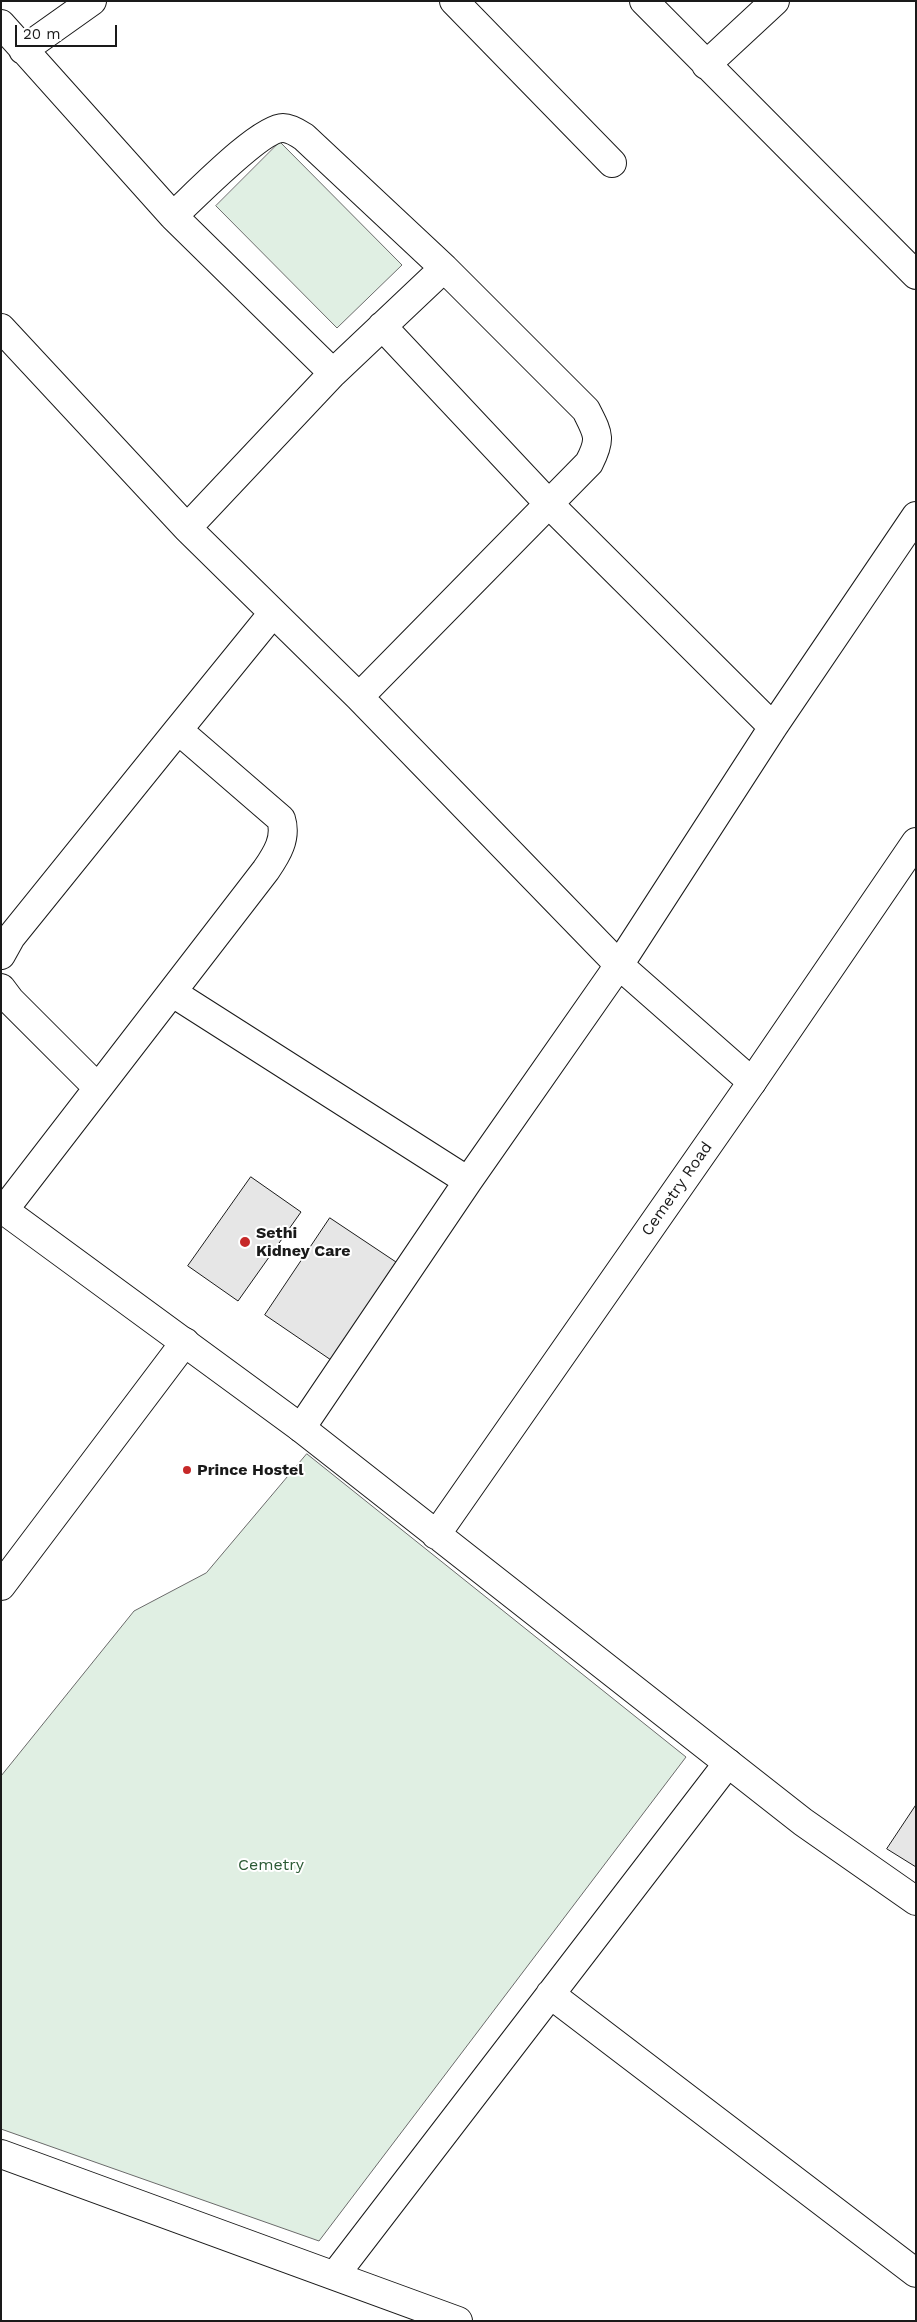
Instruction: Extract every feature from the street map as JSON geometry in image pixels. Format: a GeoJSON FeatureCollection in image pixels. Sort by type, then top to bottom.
{"type":"FeatureCollection","features":[{"type":"Feature","properties":{"kind":"street"},"geometry":{"type":"LineString","coordinates":[[22,50],[92,1]]}},
{"type":"Feature","properties":{"kind":"street"},"geometry":{"type":"LineString","coordinates":[[454,1],[612,163]]}},
{"type":"Feature","properties":{"kind":"street"},"geometry":{"type":"LineString","coordinates":[[644,1],[916,275]]}},
{"type":"Feature","properties":{"kind":"street"},"geometry":{"type":"LineString","coordinates":[[706,65],[775,1]]}},
{"type":"Feature","properties":{"kind":"street"},"geometry":{"type":"LineString","coordinates":[[1,24],[22,50],[173,216],[333,373]]}},
{"type":"Feature","properties":{"kind":"street"},"geometry":{"type":"LineString","coordinates":[[173,216],[256,140],[273,130],[284,128],[304,136],[444,268],[566,388],[586,410],[598,433],[598,446],[589,463],[358,697]]}},
{"type":"Feature","properties":{"kind":"street"},"geometry":{"type":"LineString","coordinates":[[187,528],[333,373],[444,268]]}},
{"type":"Feature","properties":{"kind":"street"},"geometry":{"type":"LineString","coordinates":[[382,326],[549,504],[773,727]]}},
{"type":"Feature","properties":{"kind":"street"},"geometry":{"type":"LineString","coordinates":[[1,328],[187,528],[358,697],[619,965],[752,1082]]}},
{"type":"Feature","properties":{"kind":"street"},"geometry":{"type":"LineString","coordinates":[[301,1428],[468,1181],[619,965],[773,727],[916,516]]}},
{"type":"Feature","properties":{"kind":"street"},"geometry":{"type":"LineString","coordinates":[[1,955],[11,937],[273,613]]}},
{"type":"Feature","properties":{"kind":"street"},"geometry":{"type":"LineString","coordinates":[[178,730],[281,819],[284,829],[281,844],[275,857],[173,993],[3,1209],[301,1428],[803,1822],[916,1901]]}},
{"type":"Feature","properties":{"kind":"street","name":"Cemetry Road"},"geometry":{"type":"LineString","coordinates":[[436,1535],[752,1082],[916,842]]}},
{"type":"Feature","properties":{"kind":"street"},"geometry":{"type":"LineString","coordinates":[[1,988],[10,1000],[98,1088]]}},
{"type":"Feature","properties":{"kind":"street"},"geometry":{"type":"LineString","coordinates":[[173,993],[468,1181]]}},
{"type":"Feature","properties":{"kind":"street"},"geometry":{"type":"LineString","coordinates":[[1,1586],[185,1342]]}},
{"type":"Feature","properties":{"kind":"street"},"geometry":{"type":"LineString","coordinates":[[335,2275],[728,1763]]}},
{"type":"Feature","properties":{"kind":"street"},"geometry":{"type":"LineString","coordinates":[[550,1994],[916,2273]]}},
{"type":"Feature","properties":{"kind":"street"},"geometry":{"type":"LineString","coordinates":[[1,2154],[458,2321]]}},
{"type":"Feature","properties":{"kind":"green space"},"geometry":{"type":"Polygon","coordinates":[[[280,142],[402,265],[337,328],[216,206],[280,142]]]}},
{"type":"Feature","properties":{"kind":"green space","name":"Cemetry"},"geometry":{"type":"Polygon","coordinates":[[[307,1454],[686,1757],[319,2241],[1,2129],[1,1776],[134,1611],[206,1573],[307,1454]]]}},
{"type":"Feature","properties":{"kind":"building"},"geometry":{"type":"Polygon","coordinates":[[[251,1177],[301,1212],[238,1301],[188,1266],[251,1177]]]}},
{"type":"Feature","properties":{"kind":"building"},"geometry":{"type":"Polygon","coordinates":[[[330,1218],[396,1262],[331,1360],[265,1315],[330,1218]]]}},
{"type":"Feature","properties":{"kind":"building"},"geometry":{"type":"Polygon","coordinates":[[[916,1805],[916,1867],[887,1849],[916,1805]]]}},
{"type":"Feature","properties":{"kind":"place","name":"Sethi Kidney Care"},"geometry":{"type":"Point","coordinates":[245,1242]}},
{"type":"Feature","properties":{"kind":"place","name":"Prince Hostel"},"geometry":{"type":"Point","coordinates":[187,1470]}}]}
